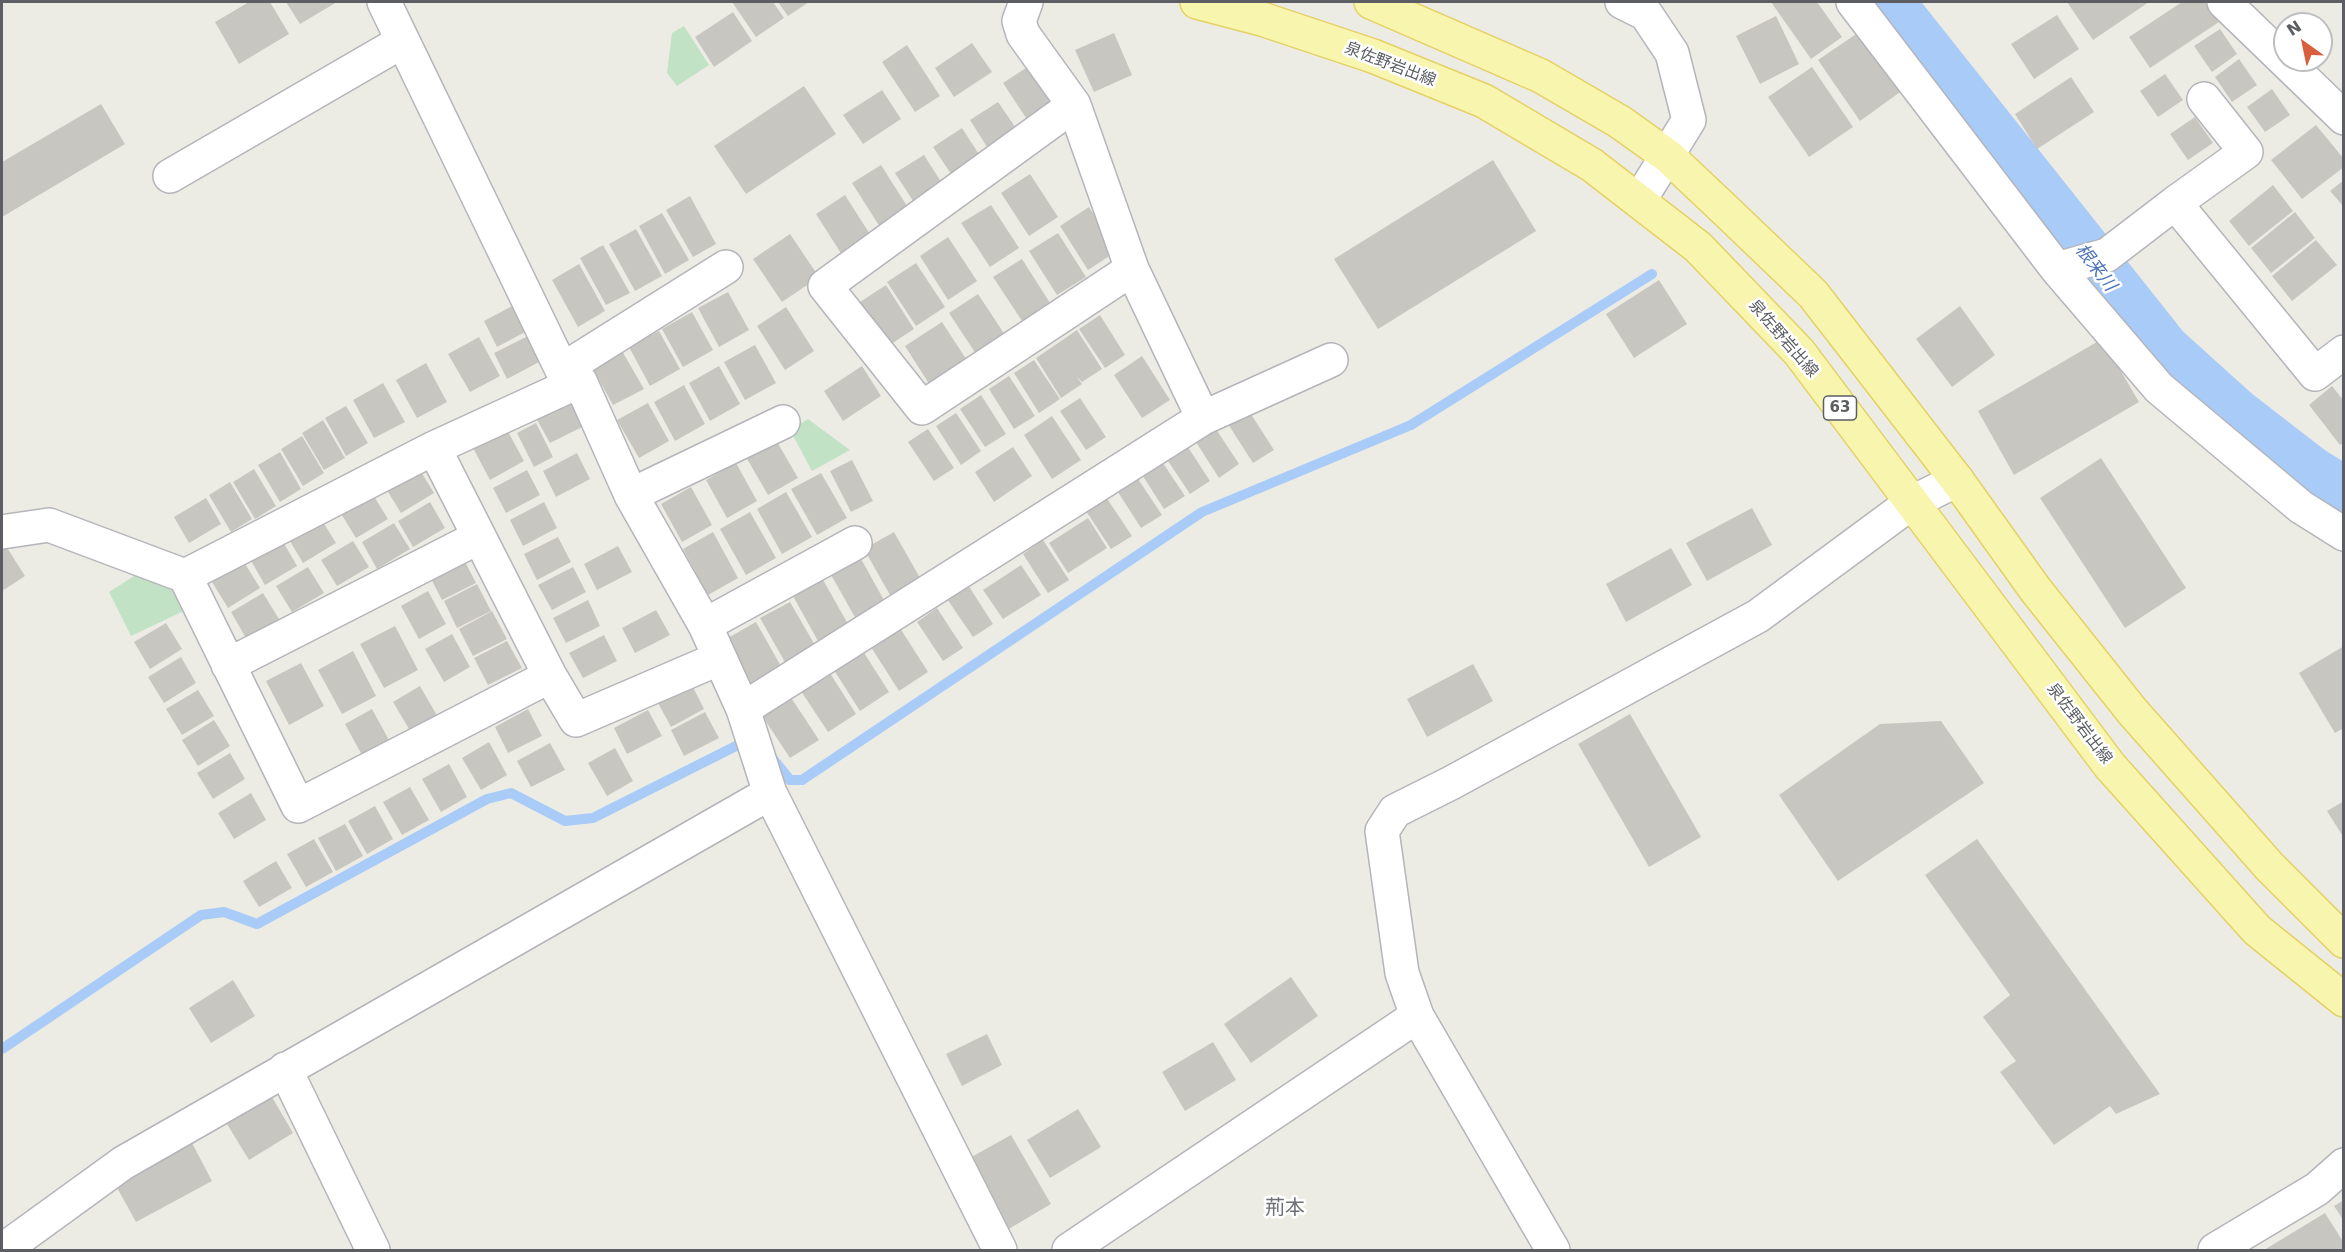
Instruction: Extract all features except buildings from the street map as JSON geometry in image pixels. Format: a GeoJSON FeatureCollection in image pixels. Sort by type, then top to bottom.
{"type":"FeatureCollection","features":[{"type":"Feature","properties":{"kind":"main road","name":"泉佐野岩出線"},"geometry":{"type":"LineString","coordinates":[[1197,2],[1262,19],[1373,56],[1484,101],[1592,165],[1698,247],[1799,352],[2110,766],[2258,930],[2343,1000]]}},
{"type":"Feature","properties":{"kind":"main road"},"geometry":{"type":"LineString","coordinates":[[1371,2],[1531,70],[1620,122],[1668,157],[1813,294],[1957,480],[2036,589],[2132,711],[2269,866],[2343,941]]}},
{"type":"Feature","properties":{"kind":"street"},"geometry":{"type":"LineString","coordinates":[[384,2],[632,495],[705,625],[751,733],[770,793],[1000,1251]]}},
{"type":"Feature","properties":{"kind":"street"},"geometry":{"type":"LineString","coordinates":[[1026,2],[1019,21],[1023,34],[1074,105],[1132,268],[1203,418]]}},
{"type":"Feature","properties":{"kind":"street"},"geometry":{"type":"LineString","coordinates":[[1853,2],[2057,269],[2160,388],[2301,507],[2343,534]]}},
{"type":"Feature","properties":{"kind":"street"},"geometry":{"type":"LineString","coordinates":[[2224,2],[2343,118]]}},
{"type":"Feature","properties":{"kind":"street"},"geometry":{"type":"LineString","coordinates":[[1640,201],[1689,120],[1672,53],[1641,6]]}},
{"type":"Feature","properties":{"kind":"street"},"geometry":{"type":"LineString","coordinates":[[170,176],[403,41]]}},
{"type":"Feature","properties":{"kind":"street"},"geometry":{"type":"LineString","coordinates":[[2057,269],[2107,255],[2246,152],[2204,99]]}},
{"type":"Feature","properties":{"kind":"street"},"geometry":{"type":"LineString","coordinates":[[1074,105],[825,286],[922,408],[1132,268]]}},
{"type":"Feature","properties":{"kind":"street"},"geometry":{"type":"LineString","coordinates":[[2175,203],[2315,374],[2343,352]]}},
{"type":"Feature","properties":{"kind":"street"},"geometry":{"type":"LineString","coordinates":[[185,576],[571,375],[726,267]]}},
{"type":"Feature","properties":{"kind":"street"},"geometry":{"type":"LineString","coordinates":[[751,733],[1203,418],[1331,360]]}},
{"type":"Feature","properties":{"kind":"street"},"geometry":{"type":"LineString","coordinates":[[632,495],[783,422]]}},
{"type":"Feature","properties":{"kind":"street"},"geometry":{"type":"LineString","coordinates":[[434,448],[550,676],[576,720],[720,658]]}},
{"type":"Feature","properties":{"kind":"street"},"geometry":{"type":"LineString","coordinates":[[1553,1251],[1417,1016],[1402,973],[1382,831],[1395,811],[1451,783],[1758,616],[1911,503],[1957,480]]}},
{"type":"Feature","properties":{"kind":"street"},"geometry":{"type":"LineString","coordinates":[[2,532],[49,525],[185,576],[298,806],[550,676]]}},
{"type":"Feature","properties":{"kind":"street"},"geometry":{"type":"LineString","coordinates":[[228,665],[479,537]]}},
{"type":"Feature","properties":{"kind":"street"},"geometry":{"type":"LineString","coordinates":[[705,625],[855,543]]}},
{"type":"Feature","properties":{"kind":"street"},"geometry":{"type":"LineString","coordinates":[[3,1251],[123,1163],[770,793]]}},
{"type":"Feature","properties":{"kind":"street"},"geometry":{"type":"LineString","coordinates":[[1069,1251],[1417,1016]]}},
{"type":"Feature","properties":{"kind":"street"},"geometry":{"type":"LineString","coordinates":[[285,1069],[373,1251]]}},
{"type":"Feature","properties":{"kind":"street"},"geometry":{"type":"LineString","coordinates":[[2221,1249],[2317,1189],[2343,1165]]}},
{"type":"Feature","properties":{"kind":"green space"},"geometry":{"type":"Polygon","coordinates":[[[684,26],[709,65],[677,86],[667,73],[672,33],[684,26]]]}},
{"type":"Feature","properties":{"kind":"green space"},"geometry":{"type":"Polygon","coordinates":[[[808,419],[850,450],[812,471],[790,430],[808,419]]]}},
{"type":"Feature","properties":{"kind":"green space"},"geometry":{"type":"Polygon","coordinates":[[[142,571],[169,581],[188,609],[131,636],[109,592],[142,571]]]}},
{"type":"Feature","properties":{"kind":"waterway","name":"根来川"},"geometry":{"type":"LineString","coordinates":[[1883,2],[2161,352],[2233,417],[2308,475],[2344,497]]}},
{"type":"Feature","properties":{"kind":"waterway"},"geometry":{"type":"LineString","coordinates":[[769,754],[790,780],[802,780],[1202,512],[1411,425],[1652,274]]}},
{"type":"Feature","properties":{"kind":"waterway"},"geometry":{"type":"LineString","coordinates":[[2,1049],[201,915],[224,912],[257,924],[487,799],[511,793],[565,821],[593,818],[736,746],[750,747]]}},
{"type":"Feature","properties":{"kind":"district","name":"荊本"},"geometry":{"type":"Point","coordinates":[1285,1209]}}]}
